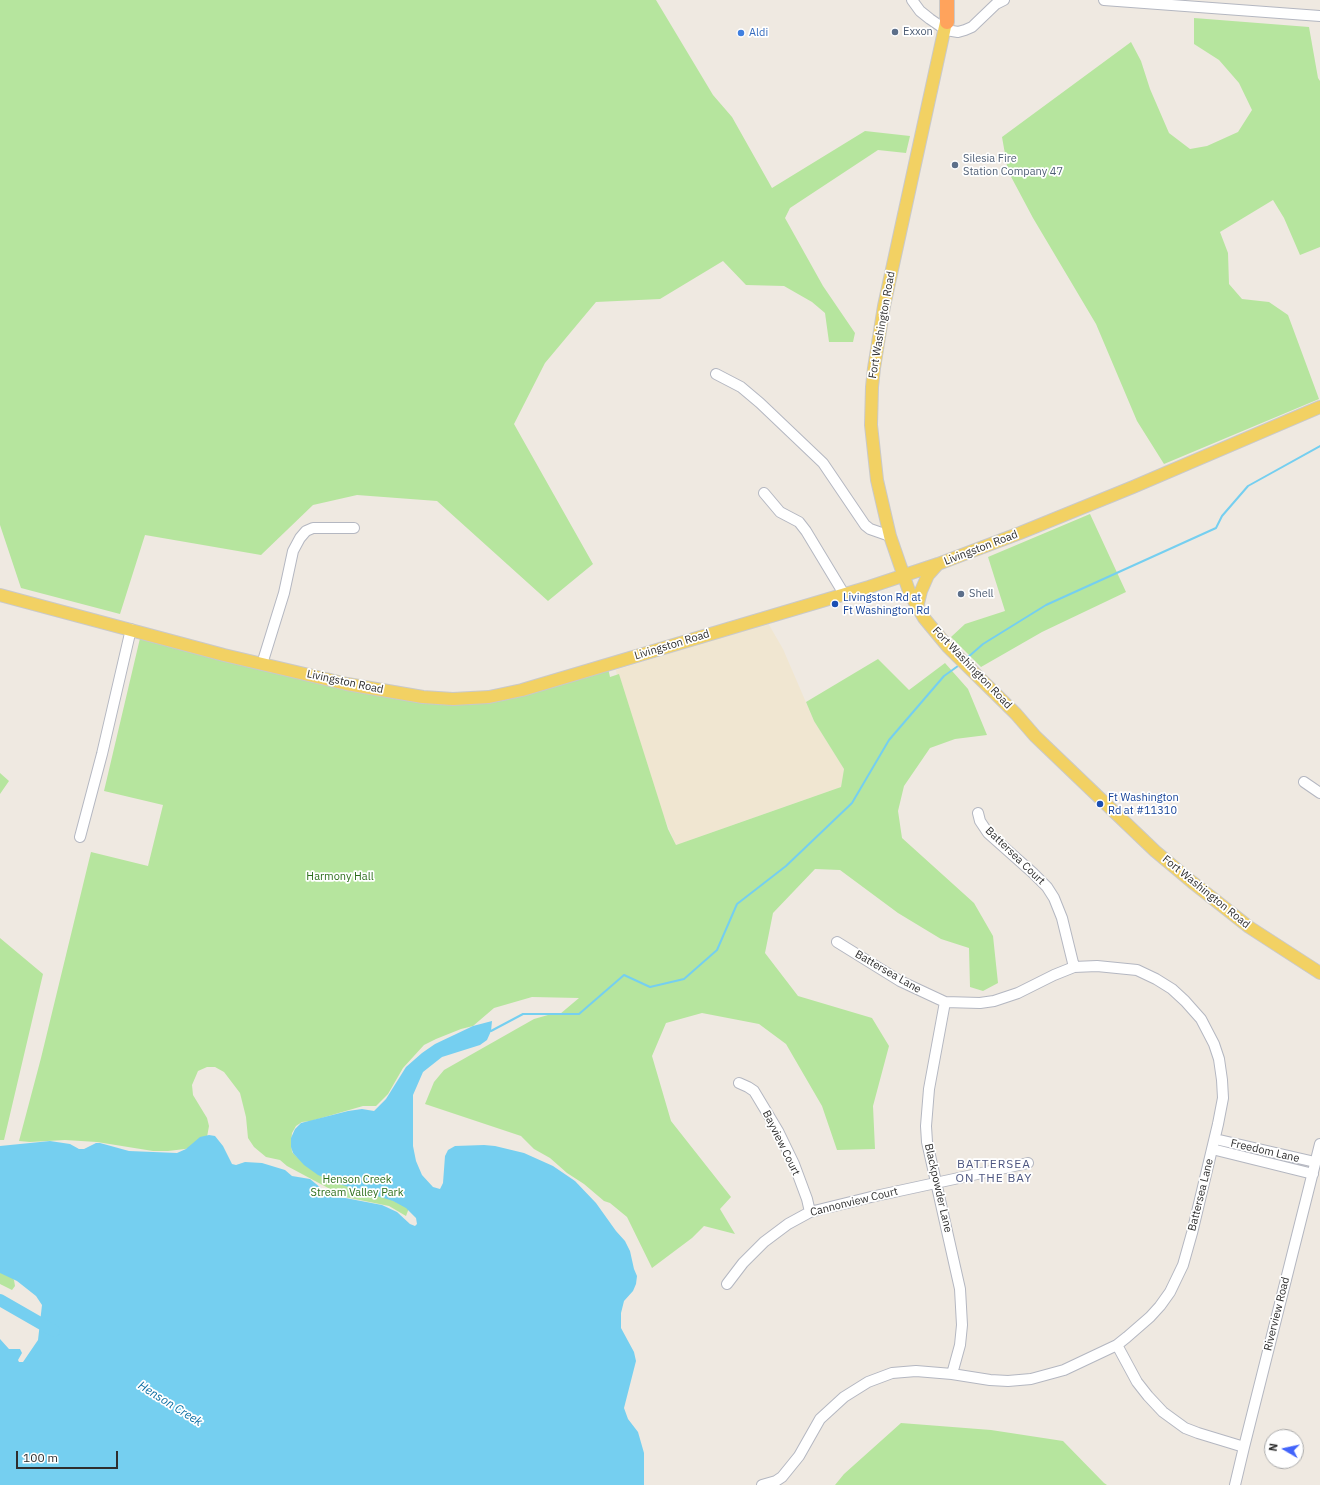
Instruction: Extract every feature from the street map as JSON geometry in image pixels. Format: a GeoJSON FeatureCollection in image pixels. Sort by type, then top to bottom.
{"type":"FeatureCollection","features":[{"type":"Feature","properties":{"kind":"highway"},"geometry":{"type":"LineString","coordinates":[[947,0],[947,22]]}},
{"type":"Feature","properties":{"kind":"highway"},"geometry":{"type":"LineString","coordinates":[[947,22],[955,0]]}},
{"type":"Feature","properties":{"kind":"main road","name":"Fort Washington Road"},"geometry":{"type":"LineString","coordinates":[[951,0],[884,306],[874,368],[871,414],[874,463],[890,536],[904,576],[917,607],[938,636],[1016,714],[1059,760],[1155,851],[1192,882],[1249,927],[1320,973]]}},
{"type":"Feature","properties":{"kind":"main road","name":"Livingston Road"},"geometry":{"type":"LineString","coordinates":[[0,594],[262,664],[347,684],[409,695],[453,699],[489,697],[522,690],[904,576],[1020,533],[1133,487],[1320,407]]}},
{"type":"Feature","properties":{"kind":"main road"},"geometry":{"type":"LineString","coordinates":[[917,607],[921,591],[928,575],[938,564]]}},
{"type":"Feature","properties":{"kind":"street"},"geometry":{"type":"LineString","coordinates":[[912,0],[920,11],[930,19],[947,22],[958,32],[972,27],[996,4],[1004,0]]}},
{"type":"Feature","properties":{"kind":"street"},"geometry":{"type":"LineString","coordinates":[[1104,0],[1320,16]]}},
{"type":"Feature","properties":{"kind":"street"},"geometry":{"type":"LineString","coordinates":[[716,374],[741,388],[760,403],[823,463],[865,525],[870,529],[890,536]]}},
{"type":"Feature","properties":{"kind":"street"},"geometry":{"type":"LineString","coordinates":[[764,493],[780,512],[799,522],[844,594]]}},
{"type":"Feature","properties":{"kind":"street"},"geometry":{"type":"LineString","coordinates":[[262,664],[284,593],[293,551],[300,538],[306,531],[313,528],[354,528]]}},
{"type":"Feature","properties":{"kind":"street"},"geometry":{"type":"LineString","coordinates":[[80,837],[131,629]]}},
{"type":"Feature","properties":{"kind":"street"},"geometry":{"type":"LineString","coordinates":[[1304,782],[1320,793]]}},
{"type":"Feature","properties":{"kind":"street","name":"Battersea Court"},"geometry":{"type":"LineString","coordinates":[[978,813],[980,821],[988,833],[1033,873],[1047,887],[1054,898],[1062,918],[1074,967]]}},
{"type":"Feature","properties":{"kind":"street","name":"Battersea Lane"},"geometry":{"type":"LineString","coordinates":[[762,1485],[776,1481],[782,1477],[799,1456],[820,1419],[844,1397],[859,1387],[881,1377],[904,1371],[932,1371],[990,1380],[1008,1381],[1031,1378],[1064,1370],[1117,1345],[1155,1311],[1170,1292],[1178,1275],[1186,1255],[1192,1233],[1223,1098],[1221,1070],[1214,1044],[1206,1028],[1192,1008],[1172,989],[1156,979],[1136,970],[1104,966],[1074,967],[1018,993],[994,1001],[980,1003],[945,1002],[900,981],[837,942]]}},
{"type":"Feature","properties":{"kind":"street","name":"Blackpowder Lane"},"geometry":{"type":"LineString","coordinates":[[945,1002],[929,1088],[926,1126],[927,1142],[956,1264],[960,1289],[962,1311],[961,1341],[952,1374]]}},
{"type":"Feature","properties":{"kind":"street","name":"Bayview Court"},"geometry":{"type":"LineString","coordinates":[[739,1083],[748,1086],[754,1091],[778,1131],[794,1164],[807,1199],[810,1212]]}},
{"type":"Feature","properties":{"kind":"street","name":"Freedom Lane"},"geometry":{"type":"LineString","coordinates":[[1213,1144],[1315,1162]]}},
{"type":"Feature","properties":{"kind":"street","name":"Freedom Lane"},"geometry":{"type":"LineString","coordinates":[[1213,1144],[1313,1174]]}},
{"type":"Feature","properties":{"kind":"street","name":"Riverview Road"},"geometry":{"type":"LineString","coordinates":[[1235,1485],[1320,1144]]}},
{"type":"Feature","properties":{"kind":"street","name":"Cannonview Court"},"geometry":{"type":"LineString","coordinates":[[727,1284],[764,1242],[788,1224],[810,1212],[937,1182],[1028,1163]]}},
{"type":"Feature","properties":{"kind":"street"},"geometry":{"type":"LineString","coordinates":[[1117,1345],[1138,1382],[1148,1396],[1163,1412],[1185,1428],[1244,1447]]}},
{"type":"Feature","properties":{"kind":"shaded area"},"geometry":{"type":"Polygon","coordinates":[[[768,623],[783,649],[814,721],[844,769],[841,787],[676,845],[625,729],[616,670],[768,623]]]}},
{"type":"Feature","properties":{"kind":"green space"},"geometry":{"type":"Polygon","coordinates":[[[0,0],[656,0],[713,95],[732,117],[772,188],[865,131],[910,136],[906,153],[878,150],[790,208],[785,218],[823,286],[855,333],[853,342],[829,342],[825,313],[812,302],[784,286],[746,285],[723,261],[660,299],[596,302],[545,363],[514,424],[593,564],[548,601],[437,501],[357,495],[313,505],[261,555],[145,535],[120,614],[21,588],[0,525],[0,0]]]}},
{"type":"Feature","properties":{"kind":"green space"},"geometry":{"type":"Polygon","coordinates":[[[1194,18],[1309,27],[1318,78],[1320,81],[1320,247],[1300,255],[1284,218],[1273,200],[1220,232],[1228,253],[1229,284],[1242,299],[1269,302],[1288,315],[1319,399],[1164,464],[1137,421],[1096,324],[1033,218],[1008,171],[1002,137],[1131,42],[1141,61],[1150,89],[1169,133],[1190,149],[1207,146],[1238,132],[1252,110],[1239,83],[1219,60],[1194,44],[1194,18]]]}},
{"type":"Feature","properties":{"kind":"green space"},"geometry":{"type":"Polygon","coordinates":[[[1090,514],[1126,592],[1042,632],[981,667],[951,637],[965,624],[1005,611],[988,557],[1090,514]]]}},
{"type":"Feature","properties":{"kind":"green space","name":"Harmony Hall"},"geometry":{"type":"Polygon","coordinates":[[[141,634],[231,657],[458,700],[608,668],[610,677],[619,674],[668,829],[676,845],[841,787],[844,769],[814,721],[806,702],[878,659],[909,690],[945,663],[968,689],[987,735],[955,739],[930,748],[904,786],[898,811],[902,838],[974,903],[993,936],[998,983],[983,991],[970,987],[969,948],[941,939],[898,913],[840,870],[815,869],[773,913],[765,953],[798,996],[872,1018],[889,1046],[873,1106],[875,1149],[837,1150],[822,1106],[786,1044],[759,1024],[702,1013],[666,1023],[652,1056],[671,1121],[731,1197],[720,1209],[735,1234],[704,1226],[692,1238],[652,1268],[627,1217],[610,1203],[604,1201],[584,1184],[567,1173],[550,1158],[534,1149],[521,1136],[425,1104],[434,1082],[444,1070],[534,1019],[548,1015],[560,1014],[579,998],[532,997],[494,1008],[473,1026],[461,1029],[424,1045],[403,1068],[388,1094],[376,1106],[363,1106],[311,1121],[302,1122],[296,1126],[292,1133],[291,1142],[292,1152],[297,1157],[409,1208],[406,1216],[389,1206],[345,1197],[287,1166],[280,1160],[266,1157],[254,1147],[248,1138],[246,1117],[240,1093],[224,1072],[215,1067],[207,1067],[198,1071],[192,1085],[193,1095],[207,1118],[209,1126],[207,1137],[193,1148],[153,1151],[97,1142],[65,1140],[30,1142],[19,1141],[41,1058],[91,852],[148,866],[163,805],[104,791],[141,634]]]}},
{"type":"Feature","properties":{"kind":"green space"},"geometry":{"type":"Polygon","coordinates":[[[0,773],[9,781],[0,794],[0,773]]]}},
{"type":"Feature","properties":{"kind":"green space"},"geometry":{"type":"Polygon","coordinates":[[[0,938],[43,974],[4,1140],[0,1140],[0,938]]]}},
{"type":"Feature","properties":{"kind":"green space"},"geometry":{"type":"Polygon","coordinates":[[[0,1265],[11,1274],[14,1280],[15,1286],[12,1290],[0,1284],[0,1265]]]}},
{"type":"Feature","properties":{"kind":"green space"},"geometry":{"type":"Polygon","coordinates":[[[901,1423],[991,1430],[1063,1441],[1107,1485],[835,1485],[844,1474],[901,1423]]]}},
{"type":"Feature","properties":{"kind":"water","name":"Henson Creek"},"geometry":{"type":"Polygon","coordinates":[[[492,1021],[491,1031],[487,1040],[480,1045],[442,1057],[423,1072],[413,1095],[413,1146],[416,1161],[422,1175],[433,1187],[440,1189],[443,1183],[445,1156],[448,1150],[455,1146],[495,1146],[524,1153],[553,1166],[575,1181],[596,1203],[625,1241],[630,1251],[637,1276],[633,1291],[624,1301],[621,1313],[621,1328],[634,1352],[636,1361],[624,1408],[628,1419],[638,1432],[644,1453],[644,1485],[0,1485],[0,1339],[9,1349],[20,1349],[22,1353],[18,1360],[19,1362],[23,1362],[38,1340],[42,1305],[36,1296],[17,1281],[0,1273],[0,1146],[50,1141],[70,1144],[79,1149],[84,1149],[96,1143],[100,1143],[129,1151],[177,1153],[186,1149],[200,1137],[209,1135],[215,1136],[223,1146],[232,1164],[236,1165],[245,1162],[262,1163],[285,1170],[292,1176],[310,1179],[327,1193],[382,1205],[397,1212],[410,1224],[415,1226],[417,1224],[416,1218],[406,1208],[393,1201],[339,1184],[318,1175],[304,1165],[293,1153],[291,1138],[295,1129],[301,1123],[348,1111],[362,1109],[374,1111],[386,1099],[406,1067],[422,1053],[435,1044],[473,1026],[492,1021]]]}},
{"type":"Feature","properties":{"kind":"waterway"},"geometry":{"type":"LineString","coordinates":[[967,658],[983,644],[1046,605],[1216,528],[1222,516],[1248,486],[1320,446]]}},
{"type":"Feature","properties":{"kind":"waterway"},"geometry":{"type":"LineString","coordinates":[[491,1031],[523,1014],[579,1014],[624,975],[650,987],[684,979],[717,950],[737,904],[786,866],[852,803],[889,740],[944,676],[958,666]]}},
{"type":"Feature","properties":{"kind":"waterway"},"geometry":{"type":"LineString","coordinates":[[0,1300],[54,1331]]}},
{"type":"Feature","properties":{"kind":"place","name":"Exxon"},"geometry":{"type":"Point","coordinates":[895,32]}},
{"type":"Feature","properties":{"kind":"place","name":"Aldi"},"geometry":{"type":"Point","coordinates":[741,33]}},
{"type":"Feature","properties":{"kind":"place","name":"Silesia Fire Station Company 47"},"geometry":{"type":"Point","coordinates":[955,165]}},
{"type":"Feature","properties":{"kind":"place","name":"Shell"},"geometry":{"type":"Point","coordinates":[961,594]}},
{"type":"Feature","properties":{"kind":"place","name":"Livingston Rd at Ft Washington Rd"},"geometry":{"type":"Point","coordinates":[835,604]}},
{"type":"Feature","properties":{"kind":"place","name":"Ft Washington Rd at #11310"},"geometry":{"type":"Point","coordinates":[1100,804]}},
{"type":"Feature","properties":{"kind":"district","name":"BATTERSEA ON THE BAY"},"geometry":{"type":"Point","coordinates":[994,1172]}},
{"type":"Feature","properties":{"kind":"park label","name":"Henson Creek Stream Valley Park"},"geometry":{"type":"Point","coordinates":[357,1186]}}]}
